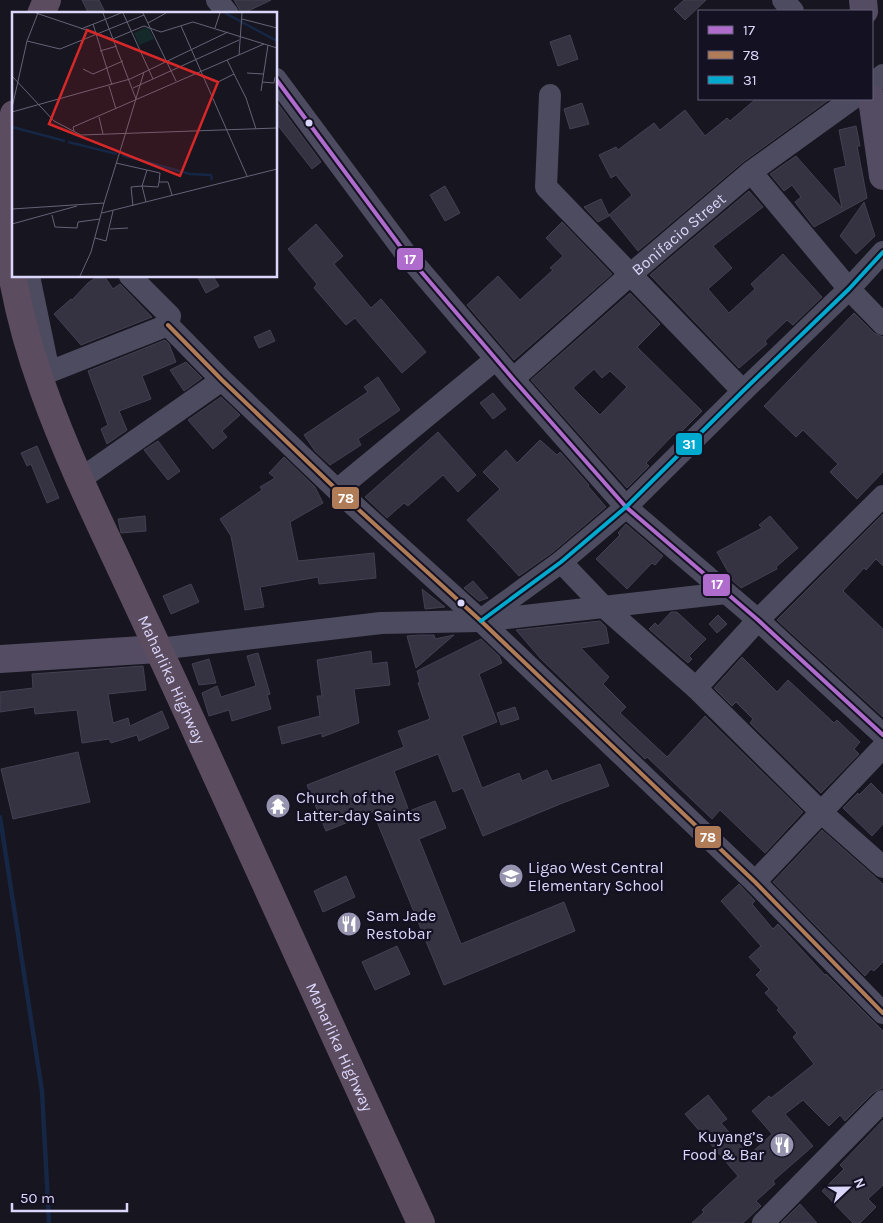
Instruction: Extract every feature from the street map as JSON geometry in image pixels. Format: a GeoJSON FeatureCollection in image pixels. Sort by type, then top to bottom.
{"type":"FeatureCollection","features":[{"type":"Feature","properties":{"kind":"highway"},"geometry":{"type":"LineString","coordinates":[[42,12],[47,0]]}},
{"type":"Feature","properties":{"kind":"highway","name":"Maharlika Highway"},"geometry":{"type":"LineString","coordinates":[[12,125],[3,187],[12,269]]}},
{"type":"Feature","properties":{"kind":"highway","name":"Maharlika Highway"},"geometry":{"type":"LineString","coordinates":[[14,278],[24,331],[60,434],[79,480],[421,1223]]}},
{"type":"Feature","properties":{"kind":"main road"},"geometry":{"type":"LineString","coordinates":[[872,100],[883,176]]}},
{"type":"Feature","properties":{"kind":"main road"},"geometry":{"type":"LineString","coordinates":[[0,659],[158,649]]}},
{"type":"Feature","properties":{"kind":"street"},"geometry":{"type":"LineString","coordinates":[[217,0],[226,12]]}},
{"type":"Feature","properties":{"kind":"street"},"geometry":{"type":"LineString","coordinates":[[783,0],[792,10]]}},
{"type":"Feature","properties":{"kind":"street"},"geometry":{"type":"LineString","coordinates":[[873,85],[883,75]]}},
{"type":"Feature","properties":{"kind":"street"},"geometry":{"type":"LineString","coordinates":[[278,82],[406,254],[626,507],[758,620],[883,735]]}},
{"type":"Feature","properties":{"kind":"street"},"geometry":{"type":"LineString","coordinates":[[873,87],[883,99]]}},
{"type":"Feature","properties":{"kind":"street"},"geometry":{"type":"LineString","coordinates":[[550,95],[546,187],[743,391]]}},
{"type":"Feature","properties":{"kind":"street","name":"Bonifacio Street"},"geometry":{"type":"LineString","coordinates":[[514,379],[631,274],[752,172],[851,100]]}},
{"type":"Feature","properties":{"kind":"street"},"geometry":{"type":"LineString","coordinates":[[752,172],[849,289],[883,324]]}},
{"type":"Feature","properties":{"kind":"street"},"geometry":{"type":"LineString","coordinates":[[480,621],[561,562],[626,507],[849,289],[883,252]]}},
{"type":"Feature","properties":{"kind":"street"},"geometry":{"type":"LineString","coordinates":[[29,278],[49,372],[168,326]]}},
{"type":"Feature","properties":{"kind":"street"},"geometry":{"type":"LineString","coordinates":[[132,278],[170,316],[168,326]]}},
{"type":"Feature","properties":{"kind":"street"},"geometry":{"type":"LineString","coordinates":[[168,326],[337,490],[480,621],[755,882],[883,1013]]}},
{"type":"Feature","properties":{"kind":"street"},"geometry":{"type":"LineString","coordinates":[[337,490],[496,359]]}},
{"type":"Feature","properties":{"kind":"street"},"geometry":{"type":"LineString","coordinates":[[79,480],[222,380]]}},
{"type":"Feature","properties":{"kind":"street"},"geometry":{"type":"LineString","coordinates":[[696,688],[758,620],[883,496]]}},
{"type":"Feature","properties":{"kind":"street"},"geometry":{"type":"LineString","coordinates":[[561,562],[604,607],[696,688],[822,813],[883,867]]}},
{"type":"Feature","properties":{"kind":"street"},"geometry":{"type":"LineString","coordinates":[[158,649],[381,623],[480,621],[726,593]]}},
{"type":"Feature","properties":{"kind":"street"},"geometry":{"type":"LineString","coordinates":[[755,882],[883,747]]}},
{"type":"Feature","properties":{"kind":"street"},"geometry":{"type":"LineString","coordinates":[[762,1223],[883,1101]]}},
{"type":"Feature","properties":{"kind":"building"},"geometry":{"type":"Polygon","coordinates":[[[82,0],[99,0],[105,12],[88,12],[82,0]]]}},
{"type":"Feature","properties":{"kind":"building"},"geometry":{"type":"Polygon","coordinates":[[[234,0],[271,0],[246,12],[241,12],[234,0]]]}},
{"type":"Feature","properties":{"kind":"building"},"geometry":{"type":"Polygon","coordinates":[[[684,0],[706,0],[685,20],[674,9],[684,0]]]}},
{"type":"Feature","properties":{"kind":"building"},"geometry":{"type":"Polygon","coordinates":[[[570,35],[578,59],[558,66],[550,42],[570,35]]]}},
{"type":"Feature","properties":{"kind":"building"},"geometry":{"type":"Polygon","coordinates":[[[755,100],[829,100],[743,162],[638,251],[609,215],[632,195],[616,175],[611,178],[599,155],[616,147],[618,150],[654,123],[660,130],[685,110],[705,136],[727,118],[730,121],[755,100]]]}},
{"type":"Feature","properties":{"kind":"building"},"geometry":{"type":"Polygon","coordinates":[[[582,103],[589,124],[570,129],[564,109],[582,103]]]}},
{"type":"Feature","properties":{"kind":"building"},"geometry":{"type":"Polygon","coordinates":[[[278,104],[321,162],[312,169],[278,126],[278,104]]]}},
{"type":"Feature","properties":{"kind":"building"},"geometry":{"type":"Polygon","coordinates":[[[856,126],[860,146],[857,146],[867,198],[814,227],[795,202],[801,197],[792,185],[784,191],[770,174],[796,156],[842,208],[834,169],[846,166],[839,130],[856,126]]]}},
{"type":"Feature","properties":{"kind":"building"},"geometry":{"type":"Polygon","coordinates":[[[445,186],[460,213],[445,221],[430,195],[445,186]]]}},
{"type":"Feature","properties":{"kind":"building"},"geometry":{"type":"Polygon","coordinates":[[[749,191],[763,207],[713,246],[732,268],[708,289],[729,313],[755,289],[751,284],[783,254],[822,297],[793,325],[787,320],[765,341],[767,344],[739,368],[650,275],[749,191]]]}},
{"type":"Feature","properties":{"kind":"building"},"geometry":{"type":"Polygon","coordinates":[[[601,199],[609,216],[598,222],[584,207],[601,199]]]}},
{"type":"Feature","properties":{"kind":"building"},"geometry":{"type":"Polygon","coordinates":[[[864,202],[875,236],[856,254],[840,236],[864,202]]]}},
{"type":"Feature","properties":{"kind":"building"},"geometry":{"type":"Polygon","coordinates":[[[562,222],[612,274],[514,360],[467,305],[498,276],[520,300],[553,270],[550,268],[563,256],[546,238],[562,222]]]}},
{"type":"Feature","properties":{"kind":"building"},"geometry":{"type":"Polygon","coordinates":[[[316,224],[343,256],[334,264],[371,308],[381,299],[426,352],[402,373],[355,318],[346,325],[314,288],[317,284],[288,249],[316,224]]]}},
{"type":"Feature","properties":{"kind":"building"},"geometry":{"type":"Polygon","coordinates":[[[95,278],[105,278],[113,289],[120,284],[152,317],[81,345],[54,314],[72,300],[95,278]]]}},
{"type":"Feature","properties":{"kind":"building"},"geometry":{"type":"Polygon","coordinates":[[[198,278],[214,278],[219,286],[206,293],[198,278]]]}},
{"type":"Feature","properties":{"kind":"building"},"geometry":{"type":"Polygon","coordinates":[[[630,293],[660,324],[637,347],[702,411],[677,436],[674,434],[646,463],[649,466],[627,488],[531,380],[630,293]],[[594,369],[573,388],[600,415],[627,387],[610,371],[602,378],[594,369]]]}},
{"type":"Feature","properties":{"kind":"building"},"geometry":{"type":"Polygon","coordinates":[[[854,313],[874,333],[883,337],[883,472],[857,499],[830,472],[838,464],[803,430],[796,437],[764,406],[854,313]]]}},
{"type":"Feature","properties":{"kind":"building"},"geometry":{"type":"Polygon","coordinates":[[[270,330],[275,341],[259,348],[254,337],[270,330]]]}},
{"type":"Feature","properties":{"kind":"building"},"geometry":{"type":"Polygon","coordinates":[[[165,340],[169,344],[176,362],[142,376],[151,399],[119,411],[127,430],[107,444],[101,429],[108,425],[88,371],[165,340]]]}},
{"type":"Feature","properties":{"kind":"building"},"geometry":{"type":"Polygon","coordinates":[[[186,362],[202,378],[184,391],[170,370],[186,362]]]}},
{"type":"Feature","properties":{"kind":"building"},"geometry":{"type":"Polygon","coordinates":[[[378,377],[400,410],[358,439],[361,445],[330,465],[315,451],[304,435],[368,392],[364,387],[378,377]]]}},
{"type":"Feature","properties":{"kind":"building"},"geometry":{"type":"Polygon","coordinates":[[[493,393],[506,409],[493,419],[480,403],[493,393]]]}},
{"type":"Feature","properties":{"kind":"building"},"geometry":{"type":"Polygon","coordinates":[[[221,397],[240,415],[222,431],[227,437],[213,449],[188,420],[221,397]]]}},
{"type":"Feature","properties":{"kind":"building"},"geometry":{"type":"Polygon","coordinates":[[[438,432],[476,475],[458,492],[443,475],[408,506],[404,503],[387,518],[365,497],[438,432]]]}},
{"type":"Feature","properties":{"kind":"building"},"geometry":{"type":"Polygon","coordinates":[[[540,440],[557,455],[560,452],[606,507],[553,552],[519,576],[467,520],[500,489],[483,472],[506,450],[517,463],[540,440]]]}},
{"type":"Feature","properties":{"kind":"building"},"geometry":{"type":"Polygon","coordinates":[[[158,441],[180,471],[168,480],[144,450],[158,441]]]}},
{"type":"Feature","properties":{"kind":"building"},"geometry":{"type":"Polygon","coordinates":[[[37,446],[59,498],[47,503],[31,464],[27,466],[21,453],[37,446]]]}},
{"type":"Feature","properties":{"kind":"building"},"geometry":{"type":"Polygon","coordinates":[[[284,457],[315,487],[323,503],[290,522],[298,561],[374,553],[376,578],[319,584],[318,577],[260,587],[264,607],[245,610],[231,536],[220,519],[262,490],[260,487],[275,478],[269,473],[284,457]]]}},
{"type":"Feature","properties":{"kind":"building"},"geometry":{"type":"Polygon","coordinates":[[[883,514],[883,566],[876,559],[866,570],[864,568],[843,591],[883,629],[883,717],[777,620],[883,514]]]}},
{"type":"Feature","properties":{"kind":"building"},"geometry":{"type":"Polygon","coordinates":[[[145,516],[146,531],[121,533],[118,519],[145,516]]]}},
{"type":"Feature","properties":{"kind":"building"},"geometry":{"type":"Polygon","coordinates":[[[770,516],[798,548],[776,567],[777,569],[741,588],[733,581],[717,552],[762,528],[759,525],[770,516]]]}},
{"type":"Feature","properties":{"kind":"building"},"geometry":{"type":"Polygon","coordinates":[[[626,524],[663,556],[655,565],[652,563],[627,589],[596,559],[620,535],[618,533],[626,524]]]}},
{"type":"Feature","properties":{"kind":"building"},"geometry":{"type":"Polygon","coordinates":[[[473,581],[488,598],[479,601],[464,588],[473,581]]]}},
{"type":"Feature","properties":{"kind":"building"},"geometry":{"type":"Polygon","coordinates":[[[191,584],[199,602],[171,614],[163,596],[191,584]]]}},
{"type":"Feature","properties":{"kind":"building"},"geometry":{"type":"Polygon","coordinates":[[[422,589],[445,607],[425,609],[422,589]]]}},
{"type":"Feature","properties":{"kind":"building"},"geometry":{"type":"Polygon","coordinates":[[[671,612],[677,612],[706,639],[689,656],[692,659],[688,663],[649,629],[655,623],[658,626],[671,612]]]}},
{"type":"Feature","properties":{"kind":"building"},"geometry":{"type":"Polygon","coordinates":[[[718,615],[727,624],[717,633],[709,624],[718,615]]]}},
{"type":"Feature","properties":{"kind":"building"},"geometry":{"type":"Polygon","coordinates":[[[600,621],[606,627],[609,643],[581,648],[609,677],[603,684],[626,707],[620,713],[667,757],[705,716],[803,812],[765,853],[720,810],[712,819],[647,757],[645,759],[541,659],[516,630],[600,621]]]}},
{"type":"Feature","properties":{"kind":"building"},"geometry":{"type":"Polygon","coordinates":[[[434,635],[435,639],[454,635],[416,668],[407,636],[434,635]]]}},
{"type":"Feature","properties":{"kind":"building"},"geometry":{"type":"Polygon","coordinates":[[[481,639],[499,656],[502,663],[479,674],[497,722],[462,736],[482,788],[519,773],[522,781],[547,770],[552,781],[600,764],[609,786],[483,836],[463,788],[453,792],[438,754],[394,771],[409,811],[435,801],[446,828],[419,839],[461,944],[564,902],[575,931],[444,985],[373,812],[326,831],[307,785],[404,747],[398,731],[430,719],[418,683],[420,682],[417,671],[481,639]]]}},
{"type":"Feature","properties":{"kind":"building"},"geometry":{"type":"Polygon","coordinates":[[[371,651],[372,664],[387,662],[390,685],[354,689],[359,723],[322,737],[322,733],[282,744],[278,727],[320,716],[317,696],[322,696],[317,660],[371,651]]]}},
{"type":"Feature","properties":{"kind":"building"},"geometry":{"type":"Polygon","coordinates":[[[258,653],[270,694],[267,695],[271,709],[232,721],[229,710],[209,716],[202,693],[217,686],[221,697],[256,686],[247,656],[258,653]]]}},
{"type":"Feature","properties":{"kind":"building"},"geometry":{"type":"Polygon","coordinates":[[[742,657],[777,692],[788,680],[834,723],[837,720],[860,742],[854,749],[859,754],[821,793],[750,723],[753,719],[736,702],[732,706],[714,688],[742,657]]]}},
{"type":"Feature","properties":{"kind":"building"},"geometry":{"type":"Polygon","coordinates":[[[209,659],[216,683],[199,685],[192,664],[209,659]]]}},
{"type":"Feature","properties":{"kind":"building"},"geometry":{"type":"Polygon","coordinates":[[[143,666],[146,690],[108,694],[113,723],[128,718],[130,726],[162,711],[169,728],[139,741],[137,735],[111,743],[109,739],[82,743],[77,710],[35,714],[34,707],[0,712],[0,692],[33,688],[32,674],[143,666]]]}},
{"type":"Feature","properties":{"kind":"building"},"geometry":{"type":"Polygon","coordinates":[[[515,707],[519,719],[501,725],[497,713],[515,707]]]}},
{"type":"Feature","properties":{"kind":"building"},"geometry":{"type":"Polygon","coordinates":[[[78,752],[90,802],[13,819],[1,769],[78,752]]]}},
{"type":"Feature","properties":{"kind":"building"},"geometry":{"type":"Polygon","coordinates":[[[871,783],[883,795],[883,824],[872,836],[843,808],[871,783]]]}},
{"type":"Feature","properties":{"kind":"building"},"geometry":{"type":"Polygon","coordinates":[[[822,830],[883,884],[883,962],[874,971],[871,969],[865,976],[773,882],[822,830]]]}},
{"type":"Feature","properties":{"kind":"building"},"geometry":{"type":"Polygon","coordinates":[[[346,876],[355,897],[323,912],[314,891],[346,876]]]}},
{"type":"Feature","properties":{"kind":"building"},"geometry":{"type":"Polygon","coordinates":[[[739,884],[755,901],[752,904],[773,929],[778,924],[825,975],[883,1031],[883,1088],[874,1092],[845,1121],[840,1115],[829,1126],[803,1100],[785,1114],[813,1146],[773,1181],[775,1184],[756,1201],[761,1206],[743,1223],[692,1223],[704,1212],[702,1210],[738,1176],[685,1114],[708,1095],[727,1119],[721,1123],[749,1155],[772,1134],[752,1111],[769,1096],[771,1098],[814,1064],[793,1037],[797,1033],[777,1010],[779,1008],[765,993],[769,989],[756,975],[761,970],[749,957],[761,946],[721,901],[739,884]]]}},
{"type":"Feature","properties":{"kind":"building"},"geometry":{"type":"Polygon","coordinates":[[[397,946],[410,974],[375,990],[362,962],[397,946]]]}},
{"type":"Feature","properties":{"kind":"building"},"geometry":{"type":"Polygon","coordinates":[[[883,1120],[883,1185],[868,1199],[876,1207],[860,1223],[853,1223],[822,1191],[844,1169],[840,1165],[883,1120]]]}},
{"type":"Feature","properties":{"kind":"building"},"geometry":{"type":"Polygon","coordinates":[[[800,1204],[817,1223],[781,1223],[800,1204]]]}},
{"type":"Feature","properties":{"kind":"waterway"},"geometry":{"type":"LineString","coordinates":[[0,817],[42,1091],[49,1223]]}},
{"type":"Feature","properties":{"kind":"transit line","name":"17"},"geometry":{"type":"LineString","coordinates":[[278,82],[406,254],[626,507],[758,620],[883,735]]}},
{"type":"Feature","properties":{"kind":"transit line","name":"31"},"geometry":{"type":"LineString","coordinates":[[481,621],[561,562],[626,507],[849,289],[883,252]]}},
{"type":"Feature","properties":{"kind":"transit line","name":"78"},"geometry":{"type":"LineString","coordinates":[[168,325],[222,380],[337,490],[481,621],[755,882],[883,1013]]}},
{"type":"Feature","properties":{"kind":"place","name":"Church of the Latter-day Saints"},"geometry":{"type":"Point","coordinates":[278,806]}},
{"type":"Feature","properties":{"kind":"place","name":"Ligao West Central Elementary School"},"geometry":{"type":"Point","coordinates":[511,876]}},
{"type":"Feature","properties":{"kind":"place","name":"Sam Jade Restobar"},"geometry":{"type":"Point","coordinates":[349,924]}},
{"type":"Feature","properties":{"kind":"place","name":"Kuyang’s Food & Bar"},"geometry":{"type":"Point","coordinates":[782,1145]}}]}
